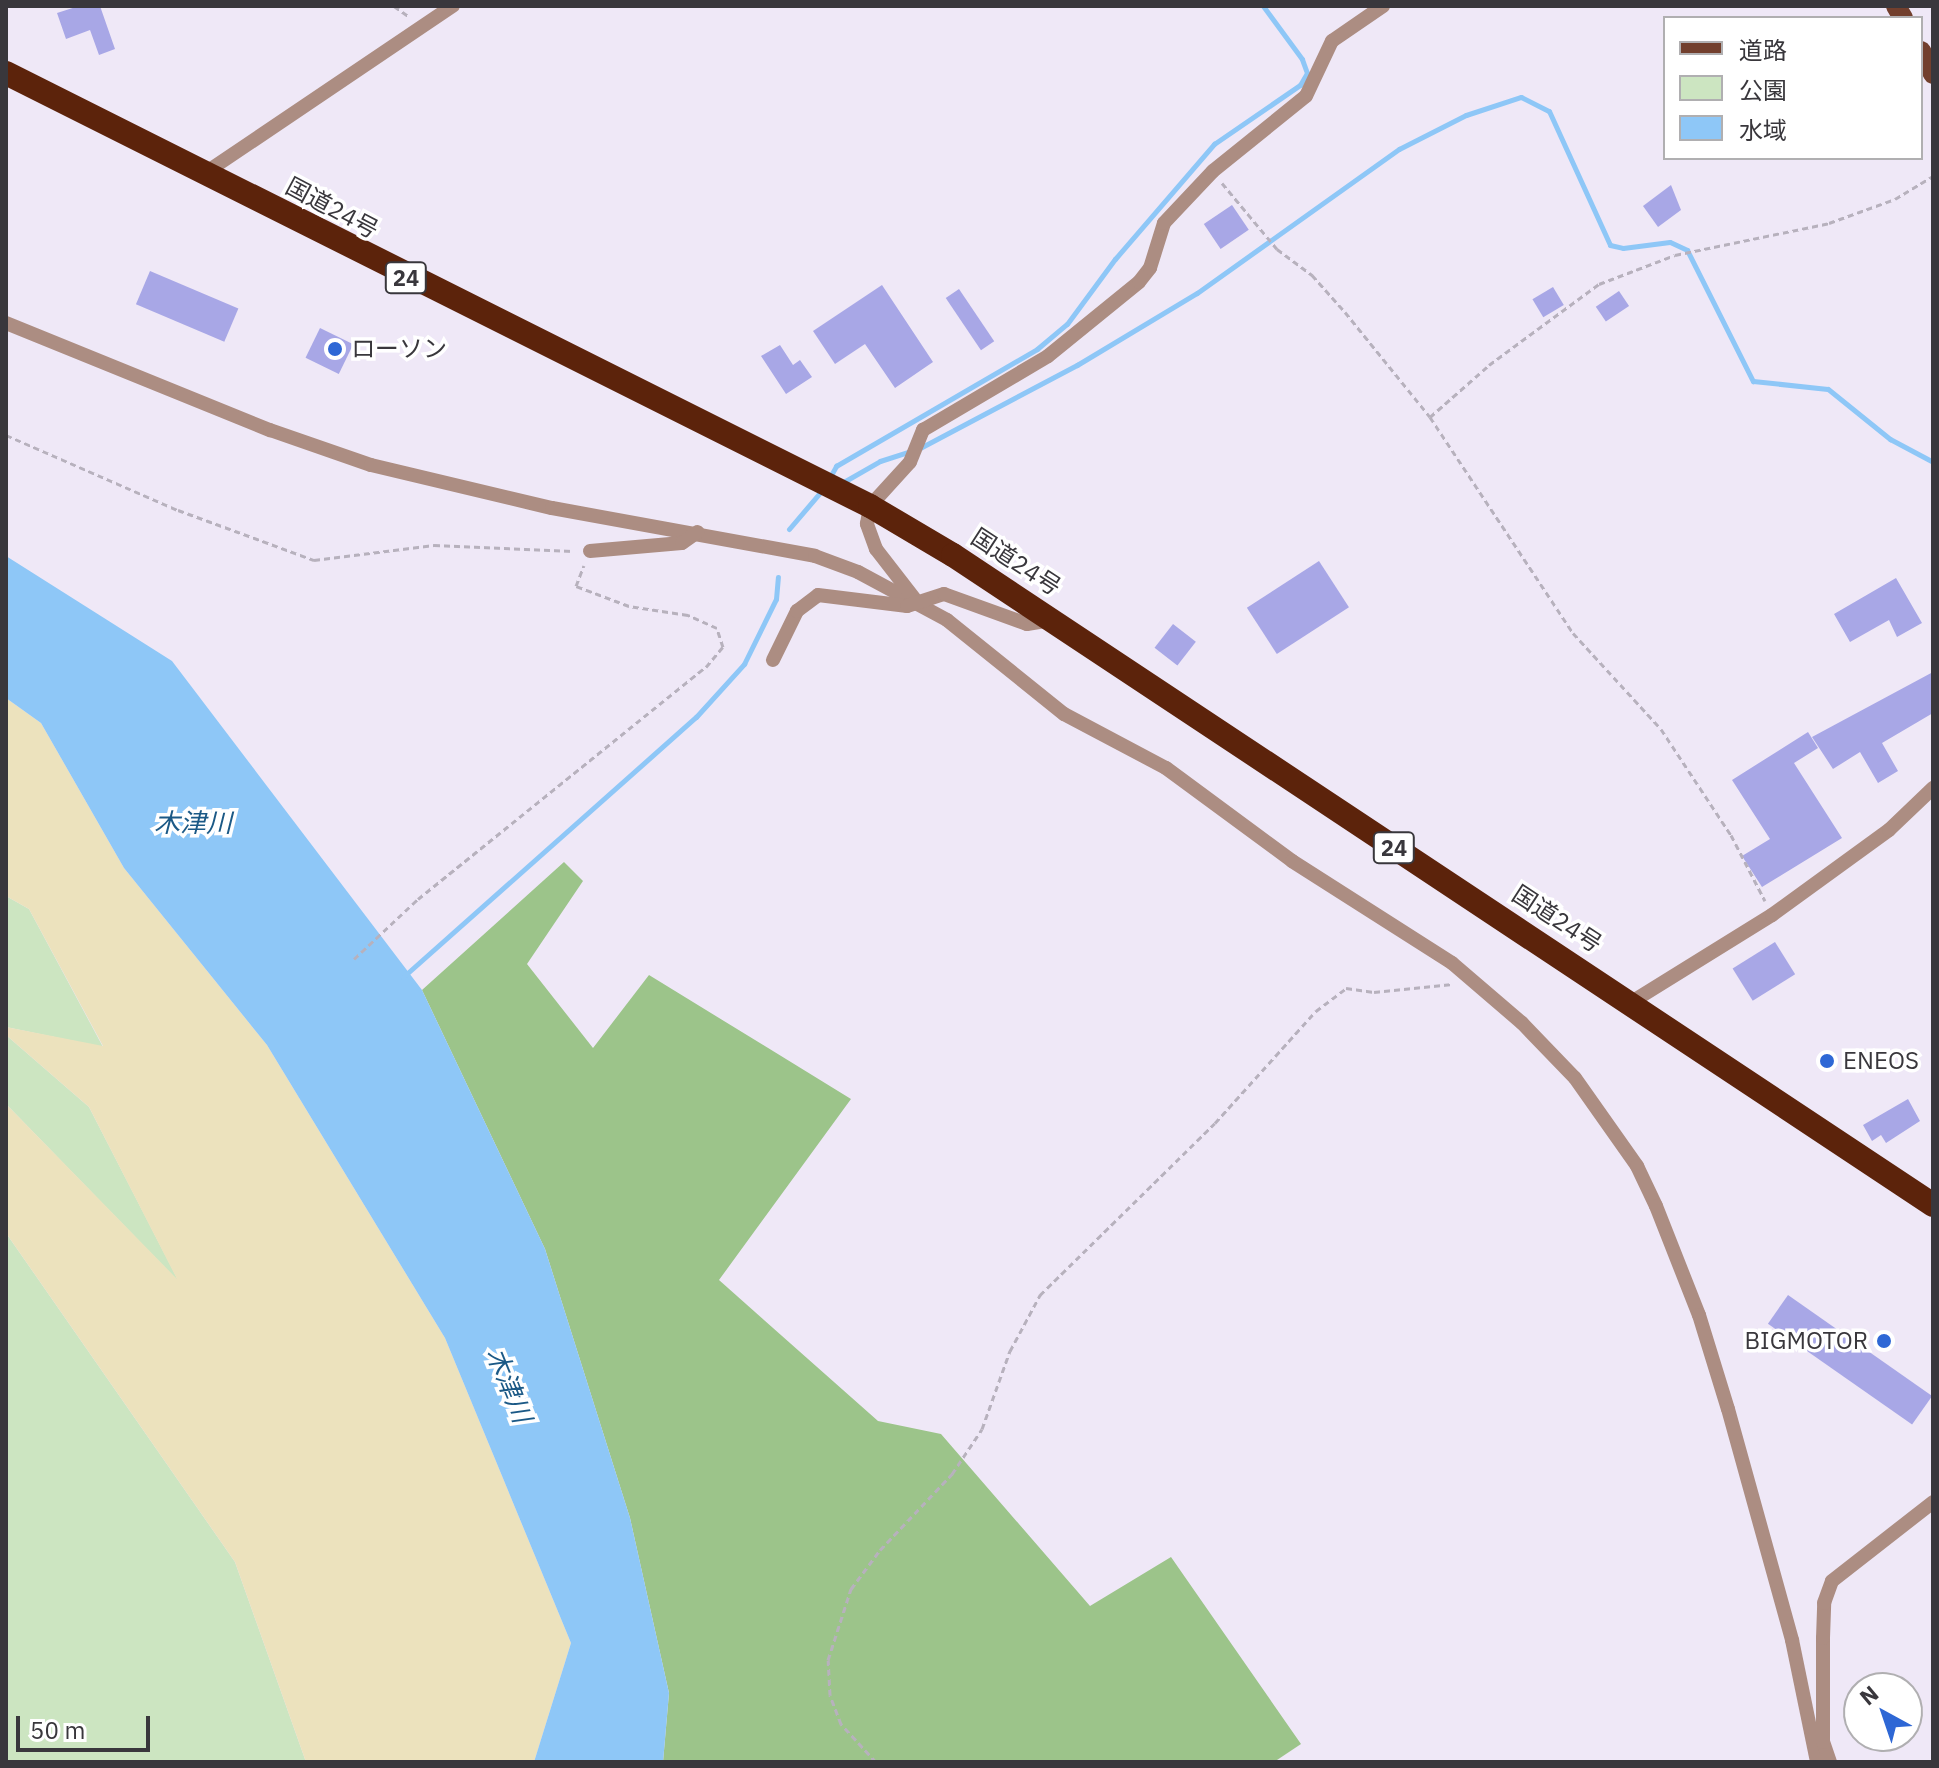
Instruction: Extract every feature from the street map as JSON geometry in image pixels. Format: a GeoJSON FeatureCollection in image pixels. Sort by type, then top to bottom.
{"type":"FeatureCollection","features":[{"type":"Feature","properties":{"kind":"highway","name":"国道24号"},"geometry":{"type":"LineString","coordinates":[[6,73],[860,502],[1054,620],[1933,1205]]}},
{"type":"Feature","properties":{"kind":"main road"},"geometry":{"type":"LineString","coordinates":[[1923,55],[1933,74]]}},
{"type":"Feature","properties":{"kind":"street"},"geometry":{"type":"LineString","coordinates":[[205,173],[453,6]]}},
{"type":"Feature","properties":{"kind":"street"},"geometry":{"type":"LineString","coordinates":[[916,601],[876,549],[860,502],[910,462],[923,430],[1048,356],[1139,282],[1150,268],[1164,223],[1213,171],[1306,96],[1332,41],[1383,6]]}},
{"type":"Feature","properties":{"kind":"street"},"geometry":{"type":"LineString","coordinates":[[6,323],[226,413],[371,465],[552,508],[698,532],[815,556],[916,601],[1064,714],[1166,768],[1292,861],[1393,922],[1473,981],[1575,1078],[1637,1166],[1656,1206],[1699,1315],[1728,1409],[1818,1743],[1830,1762]]}},
{"type":"Feature","properties":{"kind":"street"},"geometry":{"type":"LineString","coordinates":[[590,551],[682,543],[698,532]]}},
{"type":"Feature","properties":{"kind":"street"},"geometry":{"type":"LineString","coordinates":[[773,660],[797,611],[818,595],[873,605],[916,601],[944,594],[1027,624],[1054,620]]}},
{"type":"Feature","properties":{"kind":"street"},"geometry":{"type":"LineString","coordinates":[[1630,1003],[1772,915],[1889,830],[1933,788]]}},
{"type":"Feature","properties":{"kind":"street"},"geometry":{"type":"LineString","coordinates":[[1817,1762],[1824,1603],[1832,1581],[1933,1502]]}},
{"type":"Feature","properties":{"kind":"path"},"geometry":{"type":"LineString","coordinates":[[1213,171],[1277,249],[1312,275],[1430,417],[1573,633],[1661,729],[1731,835],[1772,915]]}},
{"type":"Feature","properties":{"kind":"path"},"geometry":{"type":"LineString","coordinates":[[1430,417],[1489,365],[1599,284],[1675,255],[1829,223],[1895,199],[1933,176]]}},
{"type":"Feature","properties":{"kind":"path"},"geometry":{"type":"LineString","coordinates":[[6,435],[178,510],[314,560],[434,545],[590,551],[576,586],[629,606],[688,615],[717,628],[723,647],[706,667],[418,899],[354,959]]}},
{"type":"Feature","properties":{"kind":"path"},"geometry":{"type":"LineString","coordinates":[[876,1762],[841,1724],[830,1695],[828,1660],[851,1589],[880,1550],[952,1474],[982,1429],[1010,1351],[1040,1295],[1215,1123],[1316,1011],[1346,988],[1411,990],[1473,981]]}},
{"type":"Feature","properties":{"kind":"green space"},"geometry":{"type":"Polygon","coordinates":[[[564,862],[583,881],[527,964],[593,1048],[649,975],[851,1099],[719,1280],[878,1421],[941,1434],[1090,1606],[1171,1557],[1301,1744],[1274,1762],[663,1762],[669,1693],[630,1518],[545,1249],[422,990],[564,862]]]}},
{"type":"Feature","properties":{"kind":"green space"},"geometry":{"type":"Polygon","coordinates":[[[6,896],[29,909],[103,1047],[6,1027],[6,896]]]}},
{"type":"Feature","properties":{"kind":"green space"},"geometry":{"type":"Polygon","coordinates":[[[6,1035],[89,1107],[179,1282],[6,1104],[6,1035]]]}},
{"type":"Feature","properties":{"kind":"green space"},"geometry":{"type":"Polygon","coordinates":[[[6,1233],[235,1562],[306,1762],[6,1762],[6,1233]]]}},
{"type":"Feature","properties":{"kind":"sand"},"geometry":{"type":"Polygon","coordinates":[[[6,698],[41,723],[124,868],[267,1045],[445,1338],[571,1643],[534,1762],[306,1762],[235,1562],[6,1233],[6,1104],[177,1279],[89,1107],[6,1035],[6,1027],[103,1046],[29,909],[6,896],[6,698]]]}},
{"type":"Feature","properties":{"kind":"water","name":"木津川"},"geometry":{"type":"Polygon","coordinates":[[[6,556],[172,661],[422,990],[545,1249],[630,1518],[669,1693],[663,1762],[534,1762],[571,1643],[445,1338],[267,1045],[124,868],[41,723],[6,698],[6,556]]]}},
{"type":"Feature","properties":{"kind":"building"},"geometry":{"type":"Polygon","coordinates":[[[79,6],[100,6],[115,49],[99,55],[90,30],[66,39],[57,13],[79,6]]]}},
{"type":"Feature","properties":{"kind":"building"},"geometry":{"type":"Polygon","coordinates":[[[1671,185],[1681,210],[1658,227],[1643,206],[1671,185]]]}},
{"type":"Feature","properties":{"kind":"building"},"geometry":{"type":"Polygon","coordinates":[[[1232,205],[1249,230],[1221,249],[1204,224],[1232,205]]]}},
{"type":"Feature","properties":{"kind":"building"},"geometry":{"type":"Polygon","coordinates":[[[150,271],[238,309],[224,342],[136,304],[150,271]]]}},
{"type":"Feature","properties":{"kind":"building"},"geometry":{"type":"Polygon","coordinates":[[[882,285],[933,362],[895,388],[865,344],[835,364],[813,331],[882,285]]]}},
{"type":"Feature","properties":{"kind":"building"},"geometry":{"type":"Polygon","coordinates":[[[1553,287],[1564,305],[1543,317],[1532,299],[1553,287]]]}},
{"type":"Feature","properties":{"kind":"building"},"geometry":{"type":"Polygon","coordinates":[[[959,289],[994,341],[981,350],[946,298],[959,289]]]}},
{"type":"Feature","properties":{"kind":"building"},"geometry":{"type":"Polygon","coordinates":[[[1619,291],[1629,306],[1606,322],[1596,307],[1619,291]]]}},
{"type":"Feature","properties":{"kind":"building"},"geometry":{"type":"Polygon","coordinates":[[[320,328],[353,344],[339,374],[306,358],[320,328]]]}},
{"type":"Feature","properties":{"kind":"building"},"geometry":{"type":"Polygon","coordinates":[[[780,345],[793,365],[800,360],[812,377],[786,394],[761,356],[780,345]]]}},
{"type":"Feature","properties":{"kind":"building"},"geometry":{"type":"Polygon","coordinates":[[[1319,561],[1349,607],[1277,654],[1247,608],[1319,561]]]}},
{"type":"Feature","properties":{"kind":"building"},"geometry":{"type":"Polygon","coordinates":[[[1896,578],[1922,623],[1897,637],[1889,620],[1850,642],[1834,614],[1896,578]]]}},
{"type":"Feature","properties":{"kind":"building"},"geometry":{"type":"Polygon","coordinates":[[[1173,624],[1196,642],[1177,665],[1155,648],[1173,624]]]}},
{"type":"Feature","properties":{"kind":"building"},"geometry":{"type":"Polygon","coordinates":[[[1933,672],[1933,713],[1882,743],[1898,771],[1878,783],[1860,752],[1833,769],[1812,737],[1933,672]]]}},
{"type":"Feature","properties":{"kind":"building"},"geometry":{"type":"Polygon","coordinates":[[[1808,732],[1818,748],[1794,763],[1842,838],[1762,887],[1742,856],[1770,839],[1732,780],[1808,732]]]}},
{"type":"Feature","properties":{"kind":"building"},"geometry":{"type":"Polygon","coordinates":[[[1775,942],[1795,974],[1753,1001],[1733,968],[1775,942]]]}},
{"type":"Feature","properties":{"kind":"building"},"geometry":{"type":"Polygon","coordinates":[[[1908,1099],[1920,1121],[1886,1143],[1881,1135],[1872,1141],[1863,1125],[1908,1099]]]}},
{"type":"Feature","properties":{"kind":"building"},"geometry":{"type":"Polygon","coordinates":[[[1788,1295],[1932,1396],[1912,1425],[1768,1324],[1788,1295]]]}},
{"type":"Feature","properties":{"kind":"waterway"},"geometry":{"type":"LineString","coordinates":[[830,477],[836,466],[1037,349],[1067,324],[1115,259],[1214,144],[1300,85],[1307,73],[1302,59],[1263,6]]}},
{"type":"Feature","properties":{"kind":"waterway"},"geometry":{"type":"LineString","coordinates":[[920,448],[1077,365],[1197,293],[1399,149],[1466,115],[1521,97],[1549,111],[1610,245],[1623,248],[1670,242],[1687,250],[1753,381],[1828,389],[1890,439],[1933,462]]}},
{"type":"Feature","properties":{"kind":"waterway"},"geometry":{"type":"LineString","coordinates":[[840,484],[880,461],[911,451]]}},
{"type":"Feature","properties":{"kind":"waterway"},"geometry":{"type":"LineString","coordinates":[[789,529],[823,489]]}},
{"type":"Feature","properties":{"kind":"waterway"},"geometry":{"type":"LineString","coordinates":[[403,977],[696,717],[744,664],[776,599],[778,577]]}},
{"type":"Feature","properties":{"kind":"place","name":"ローソン"},"geometry":{"type":"Point","coordinates":[335,349]}},
{"type":"Feature","properties":{"kind":"place","name":"ENEOS"},"geometry":{"type":"Point","coordinates":[1827,1061]}},
{"type":"Feature","properties":{"kind":"place","name":"BIGMOTOR"},"geometry":{"type":"Point","coordinates":[1884,1341]}}]}
